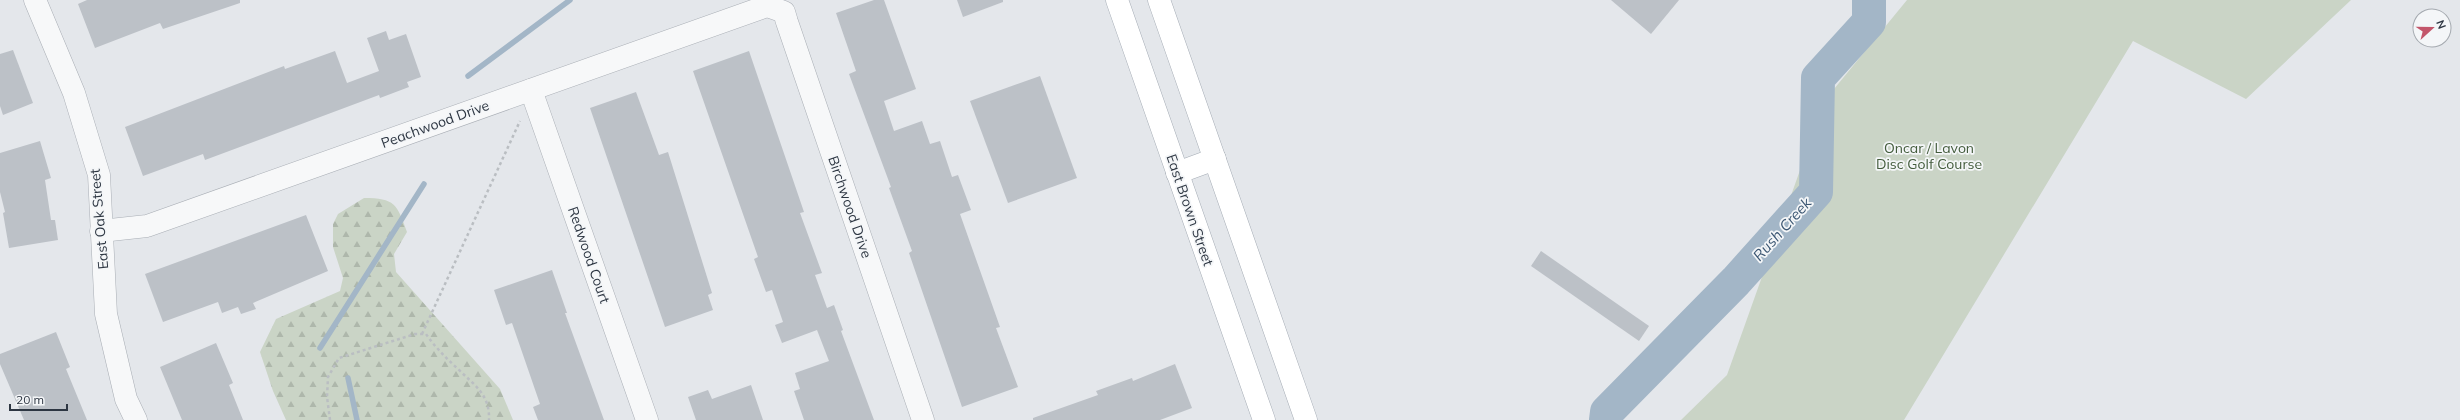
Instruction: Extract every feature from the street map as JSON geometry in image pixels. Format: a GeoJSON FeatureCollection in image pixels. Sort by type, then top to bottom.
{"type":"FeatureCollection","features":[{"type":"Feature","properties":{"kind":"main road","name":"East Brown Street"},"geometry":{"type":"LineString","coordinates":[[1117,0],[1264,420]]}},
{"type":"Feature","properties":{"kind":"main road"},"geometry":{"type":"LineString","coordinates":[[1159,0],[1306,420]]}},
{"type":"Feature","properties":{"kind":"main road"},"geometry":{"type":"LineString","coordinates":[[1178,173],[1215,159]]}},
{"type":"Feature","properties":{"kind":"street","name":"East Oak Street"},"geometry":{"type":"LineString","coordinates":[[35,0],[74,93],[99,175],[106,314],[126,399],[136,420]]}},
{"type":"Feature","properties":{"kind":"street","name":"Peachwood Drive"},"geometry":{"type":"LineString","coordinates":[[102,231],[147,226],[766,6]]}},
{"type":"Feature","properties":{"kind":"street","name":"Birchwood Drive"},"geometry":{"type":"LineString","coordinates":[[766,6],[784,12],[786,17],[923,420]]}},
{"type":"Feature","properties":{"kind":"street","name":"Redwood Court"},"geometry":{"type":"LineString","coordinates":[[531,90],[648,420]]}},
{"type":"Feature","properties":{"kind":"path"},"geometry":{"type":"LineString","coordinates":[[422,334],[520,121],[539,113]]}},
{"type":"Feature","properties":{"kind":"path"},"geometry":{"type":"LineString","coordinates":[[330,420],[328,378],[339,358],[408,336],[422,334],[426,334],[459,370],[478,386],[486,401],[489,420]]}},
{"type":"Feature","properties":{"kind":"green space","name":"Oncar / Lavon Disc Golf Course"},"geometry":{"type":"Polygon","coordinates":[[[1907,0],[2351,0],[2246,99],[2133,41],[1904,420],[1681,420],[1727,375],[1825,100],[1907,0]]]}},
{"type":"Feature","properties":{"kind":"green space"},"geometry":{"type":"Polygon","coordinates":[[[364,198],[389,201],[397,209],[407,232],[394,254],[396,272],[500,389],[513,420],[286,420],[273,391],[260,352],[276,319],[340,291],[343,278],[333,247],[333,224],[338,214],[364,198]]]}},
{"type":"Feature","properties":{"kind":"building"},"geometry":{"type":"Polygon","coordinates":[[[87,0],[240,0],[240,3],[163,29],[160,23],[95,48],[78,4],[87,0]]]}},
{"type":"Feature","properties":{"kind":"building"},"geometry":{"type":"Polygon","coordinates":[[[874,0],[884,0],[916,89],[884,101],[894,131],[922,121],[930,144],[940,141],[952,177],[958,175],[971,210],[960,214],[1000,327],[996,328],[1018,387],[962,407],[909,253],[912,251],[889,188],[891,187],[849,74],[856,71],[836,13],[874,0]]]}},
{"type":"Feature","properties":{"kind":"building"},"geometry":{"type":"Polygon","coordinates":[[[957,0],[1003,0],[1003,2],[963,17],[957,0]]]}},
{"type":"Feature","properties":{"kind":"building"},"geometry":{"type":"Polygon","coordinates":[[[1611,0],[1679,0],[1651,34],[1611,0]]]}},
{"type":"Feature","properties":{"kind":"building"},"geometry":{"type":"Polygon","coordinates":[[[386,31],[389,40],[406,34],[421,77],[407,82],[409,87],[380,98],[379,95],[205,160],[203,154],[143,176],[125,127],[284,66],[285,69],[335,51],[347,83],[379,71],[367,38],[386,31]]]}},
{"type":"Feature","properties":{"kind":"building"},"geometry":{"type":"Polygon","coordinates":[[[13,50],[33,103],[3,115],[0,106],[0,54],[13,50]]]}},
{"type":"Feature","properties":{"kind":"building"},"geometry":{"type":"Polygon","coordinates":[[[749,51],[804,212],[800,213],[822,273],[815,275],[827,308],[834,305],[843,330],[841,331],[874,420],[804,420],[794,391],[800,389],[795,373],[829,361],[817,330],[782,343],[775,325],[783,322],[772,290],[766,292],[754,259],[758,257],[693,71],[749,51]]]}},
{"type":"Feature","properties":{"kind":"building"},"geometry":{"type":"Polygon","coordinates":[[[1040,76],[1077,178],[1008,203],[970,101],[1040,76]]]}},
{"type":"Feature","properties":{"kind":"building"},"geometry":{"type":"Polygon","coordinates":[[[636,92],[659,155],[668,152],[712,293],[708,295],[713,310],[665,327],[590,108],[636,92]]]}},
{"type":"Feature","properties":{"kind":"building"},"geometry":{"type":"Polygon","coordinates":[[[40,141],[51,178],[45,180],[51,220],[55,220],[58,240],[9,248],[3,213],[5,212],[0,192],[0,153],[40,141]]]}},
{"type":"Feature","properties":{"kind":"building"},"geometry":{"type":"Polygon","coordinates":[[[306,215],[328,271],[253,303],[256,309],[241,314],[238,307],[222,313],[218,302],[163,322],[145,274],[306,215]]]}},
{"type":"Feature","properties":{"kind":"building"},"geometry":{"type":"Polygon","coordinates":[[[1541,251],[1649,326],[1639,341],[1531,266],[1541,251]]]}},
{"type":"Feature","properties":{"kind":"building"},"geometry":{"type":"Polygon","coordinates":[[[552,270],[567,313],[565,313],[604,420],[538,420],[533,407],[540,404],[512,323],[506,325],[494,290],[552,270]]]}},
{"type":"Feature","properties":{"kind":"building"},"geometry":{"type":"Polygon","coordinates":[[[56,332],[70,367],[66,369],[87,420],[24,420],[0,364],[0,354],[56,332]]]}},
{"type":"Feature","properties":{"kind":"building"},"geometry":{"type":"Polygon","coordinates":[[[216,343],[233,383],[229,385],[243,420],[182,420],[160,367],[216,343]]]}},
{"type":"Feature","properties":{"kind":"building"},"geometry":{"type":"Polygon","coordinates":[[[1175,364],[1192,408],[1160,420],[1033,420],[1033,418],[1098,395],[1096,391],[1132,378],[1133,381],[1175,364]]]}},
{"type":"Feature","properties":{"kind":"building"},"geometry":{"type":"Polygon","coordinates":[[[751,385],[763,420],[696,420],[688,397],[708,390],[712,399],[751,385]]]}},
{"type":"Feature","properties":{"kind":"waterway"},"geometry":{"type":"LineString","coordinates":[[468,76],[570,0]]}},
{"type":"Feature","properties":{"kind":"waterway","name":"Rush Creek"},"geometry":{"type":"LineString","coordinates":[[1606,420],[1607,412],[1736,281],[1816,192],[1818,78],[1869,22],[1869,0]]}},
{"type":"Feature","properties":{"kind":"waterway"},"geometry":{"type":"LineString","coordinates":[[320,348],[424,184]]}},
{"type":"Feature","properties":{"kind":"waterway"},"geometry":{"type":"LineString","coordinates":[[348,378],[357,420]]}}]}
